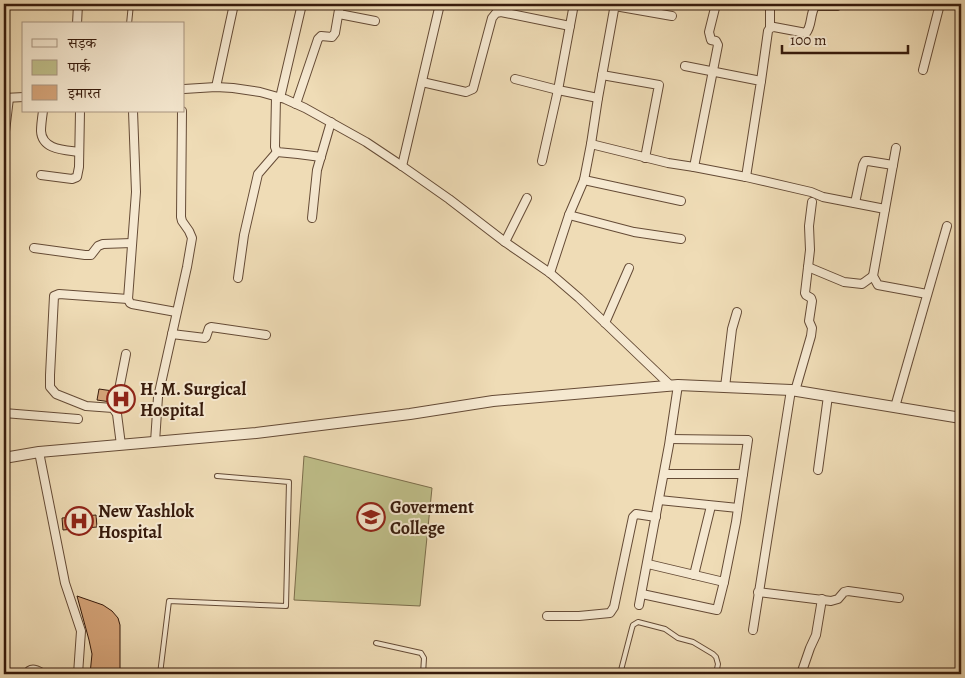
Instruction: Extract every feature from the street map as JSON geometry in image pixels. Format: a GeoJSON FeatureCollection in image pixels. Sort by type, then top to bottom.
{"type":"FeatureCollection","features":[{"type":"Feature","properties":{"kind":"street"},"geometry":{"type":"LineString","coordinates":[[77,22],[78,4]]}},
{"type":"Feature","properties":{"kind":"street"},"geometry":{"type":"LineString","coordinates":[[216,87],[234,4]]}},
{"type":"Feature","properties":{"kind":"street"},"geometry":{"type":"LineString","coordinates":[[277,152],[275,147],[278,97],[302,4]]}},
{"type":"Feature","properties":{"kind":"street"},"geometry":{"type":"LineString","coordinates":[[296,104],[317,40],[321,36],[332,37],[334,35],[340,4]]}},
{"type":"Feature","properties":{"kind":"street"},"geometry":{"type":"LineString","coordinates":[[402,166],[440,4]]}},
{"type":"Feature","properties":{"kind":"street"},"geometry":{"type":"LineString","coordinates":[[542,161],[574,4]]}},
{"type":"Feature","properties":{"kind":"street"},"geometry":{"type":"LineString","coordinates":[[694,167],[718,45],[716,41],[711,40],[709,32],[716,4]]}},
{"type":"Feature","properties":{"kind":"street"},"geometry":{"type":"LineString","coordinates":[[746,177],[770,28],[770,4]]}},
{"type":"Feature","properties":{"kind":"street"},"geometry":{"type":"LineString","coordinates":[[770,28],[774,27],[806,33],[815,6],[836,6],[841,4]]}},
{"type":"Feature","properties":{"kind":"street"},"geometry":{"type":"LineString","coordinates":[[924,70],[940,4]]}},
{"type":"Feature","properties":{"kind":"street"},"geometry":{"type":"LineString","coordinates":[[550,273],[569,214],[584,180],[615,5],[672,16]]}},
{"type":"Feature","properties":{"kind":"street"},"geometry":{"type":"LineString","coordinates":[[422,82],[466,92],[473,89],[492,18],[496,13],[501,12],[570,26]]}},
{"type":"Feature","properties":{"kind":"street"},"geometry":{"type":"LineString","coordinates":[[339,14],[375,21]]}},
{"type":"Feature","properties":{"kind":"street"},"geometry":{"type":"LineString","coordinates":[[685,66],[761,80]]}},
{"type":"Feature","properties":{"kind":"street"},"geometry":{"type":"LineString","coordinates":[[602,75],[658,85],[646,158]]}},
{"type":"Feature","properties":{"kind":"street"},"geometry":{"type":"LineString","coordinates":[[515,80],[598,98]]}},
{"type":"Feature","properties":{"kind":"street"},"geometry":{"type":"LineString","coordinates":[[185,89],[233,88],[278,97],[296,104],[366,142],[449,199],[505,242],[550,273],[675,386]]}},
{"type":"Feature","properties":{"kind":"street"},"geometry":{"type":"LineString","coordinates":[[4,140],[6,98],[22,97]]}},
{"type":"Feature","properties":{"kind":"street"},"geometry":{"type":"LineString","coordinates":[[43,112],[41,132],[45,142],[55,148],[79,152]]}},
{"type":"Feature","properties":{"kind":"street"},"geometry":{"type":"LineString","coordinates":[[41,175],[74,178],[78,174],[80,112]]}},
{"type":"Feature","properties":{"kind":"street"},"geometry":{"type":"LineString","coordinates":[[133,112],[136,192],[128,299],[132,304],[176,312]]}},
{"type":"Feature","properties":{"kind":"street"},"geometry":{"type":"LineString","coordinates":[[155,442],[158,397],[192,238],[181,217],[182,112]]}},
{"type":"Feature","properties":{"kind":"street"},"geometry":{"type":"LineString","coordinates":[[312,218],[317,170],[331,122]]}},
{"type":"Feature","properties":{"kind":"street"},"geometry":{"type":"LineString","coordinates":[[591,144],[668,163],[746,177],[811,192],[823,197],[885,209]]}},
{"type":"Feature","properties":{"kind":"street"},"geometry":{"type":"LineString","coordinates":[[896,148],[873,276],[878,285],[927,294]]}},
{"type":"Feature","properties":{"kind":"street"},"geometry":{"type":"LineString","coordinates":[[277,152],[321,157]]}},
{"type":"Feature","properties":{"kind":"street"},"geometry":{"type":"LineString","coordinates":[[238,278],[244,235],[258,174],[277,152]]}},
{"type":"Feature","properties":{"kind":"street"},"geometry":{"type":"LineString","coordinates":[[855,203],[865,161],[893,165]]}},
{"type":"Feature","properties":{"kind":"street"},"geometry":{"type":"LineString","coordinates":[[584,180],[681,201]]}},
{"type":"Feature","properties":{"kind":"street"},"geometry":{"type":"LineString","coordinates":[[505,242],[527,198]]}},
{"type":"Feature","properties":{"kind":"street"},"geometry":{"type":"LineString","coordinates":[[753,630],[793,391],[812,332],[809,321],[812,301],[805,293],[810,250],[809,226],[812,202]]}},
{"type":"Feature","properties":{"kind":"street"},"geometry":{"type":"LineString","coordinates":[[569,214],[634,232],[681,239]]}},
{"type":"Feature","properties":{"kind":"street"},"geometry":{"type":"LineString","coordinates":[[895,407],[947,226]]}},
{"type":"Feature","properties":{"kind":"street"},"geometry":{"type":"LineString","coordinates":[[34,248],[91,255],[98,246],[103,244],[132,242]]}},
{"type":"Feature","properties":{"kind":"street"},"geometry":{"type":"LineString","coordinates":[[808,267],[844,282],[862,284],[873,276]]}},
{"type":"Feature","properties":{"kind":"street"},"geometry":{"type":"LineString","coordinates":[[605,323],[629,268]]}},
{"type":"Feature","properties":{"kind":"street"},"geometry":{"type":"LineString","coordinates":[[115,410],[109,407],[82,405],[52,391],[50,382],[54,296],[59,294],[128,299]]}},
{"type":"Feature","properties":{"kind":"street"},"geometry":{"type":"LineString","coordinates":[[725,388],[732,329],[737,312]]}},
{"type":"Feature","properties":{"kind":"street"},"geometry":{"type":"LineString","coordinates":[[172,334],[205,338],[209,328],[213,328],[266,335]]}},
{"type":"Feature","properties":{"kind":"street"},"geometry":{"type":"LineString","coordinates":[[121,445],[115,410],[126,354]]}},
{"type":"Feature","properties":{"kind":"street"},"geometry":{"type":"LineString","coordinates":[[639,604],[670,439],[675,386]]}},
{"type":"Feature","properties":{"kind":"street"},"geometry":{"type":"LineString","coordinates":[[4,458],[39,452],[266,432],[493,402],[675,386],[793,391],[961,418]]}},
{"type":"Feature","properties":{"kind":"street"},"geometry":{"type":"LineString","coordinates":[[818,470],[828,396]]}},
{"type":"Feature","properties":{"kind":"street"},"geometry":{"type":"LineString","coordinates":[[4,413],[78,419]]}},
{"type":"Feature","properties":{"kind":"street"},"geometry":{"type":"LineString","coordinates":[[642,594],[717,610],[738,508],[748,440],[670,439]]}},
{"type":"Feature","properties":{"kind":"street"},"geometry":{"type":"LineString","coordinates":[[39,452],[65,582],[81,631],[78,674]]}},
{"type":"Feature","properties":{"kind":"street"},"geometry":{"type":"LineString","coordinates":[[664,474],[743,474]]}},
{"type":"Feature","properties":{"kind":"street"},"geometry":{"type":"LineString","coordinates":[[659,500],[738,508]]}},
{"type":"Feature","properties":{"kind":"street"},"geometry":{"type":"LineString","coordinates":[[694,575],[711,506]]}},
{"type":"Feature","properties":{"kind":"street"},"geometry":{"type":"LineString","coordinates":[[547,616],[579,616],[610,613],[614,607],[633,517],[636,514],[656,517]]}},
{"type":"Feature","properties":{"kind":"street"},"geometry":{"type":"LineString","coordinates":[[648,564],[724,582]]}},
{"type":"Feature","properties":{"kind":"street"},"geometry":{"type":"LineString","coordinates":[[758,592],[835,601],[844,592],[848,591],[899,598]]}},
{"type":"Feature","properties":{"kind":"street"},"geometry":{"type":"LineString","coordinates":[[801,674],[816,635],[822,599]]}},
{"type":"Feature","properties":{"kind":"lane"},"geometry":{"type":"LineString","coordinates":[[129,22],[131,4]]}},
{"type":"Feature","properties":{"kind":"lane"},"geometry":{"type":"LineString","coordinates":[[160,674],[169,602],[286,606],[288,482],[217,476]]}},
{"type":"Feature","properties":{"kind":"lane"},"geometry":{"type":"LineString","coordinates":[[620,674],[633,625],[638,622],[665,629],[678,638],[693,642],[713,654],[718,664],[716,674]]}},
{"type":"Feature","properties":{"kind":"lane"},"geometry":{"type":"LineString","coordinates":[[376,643],[420,653],[424,658],[423,674]]}},
{"type":"Feature","properties":{"kind":"lane"},"geometry":{"type":"LineString","coordinates":[[24,674],[28,669],[35,667],[47,674]]}},
{"type":"Feature","properties":{"kind":"green space"},"geometry":{"type":"Polygon","coordinates":[[[304,456],[432,488],[420,606],[294,600],[304,456]]]}},
{"type":"Feature","properties":{"kind":"building"},"geometry":{"type":"Polygon","coordinates":[[[99,389],[113,391],[111,402],[97,400],[99,389]]]}},
{"type":"Feature","properties":{"kind":"building"},"geometry":{"type":"Polygon","coordinates":[[[96,515],[97,527],[63,530],[62,518],[96,515]]]}},
{"type":"Feature","properties":{"kind":"building"},"geometry":{"type":"Polygon","coordinates":[[[77,596],[103,605],[118,618],[120,625],[120,674],[90,674],[92,654],[77,596]]]}},
{"type":"Feature","properties":{"kind":"place","name":"H. M. Surgical Hospital"},"geometry":{"type":"Point","coordinates":[121,399]}},
{"type":"Feature","properties":{"kind":"place","name":"Goverment College"},"geometry":{"type":"Point","coordinates":[371,517]}},
{"type":"Feature","properties":{"kind":"place","name":"New Yashlok Hospital"},"geometry":{"type":"Point","coordinates":[79,521]}}]}
